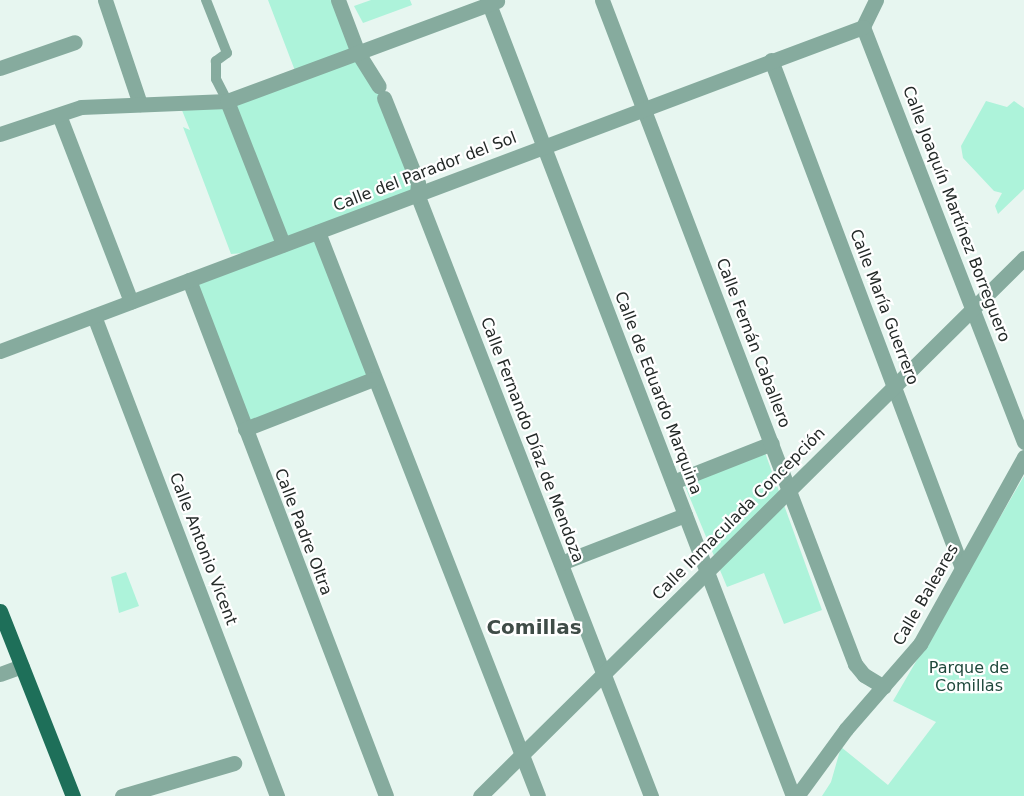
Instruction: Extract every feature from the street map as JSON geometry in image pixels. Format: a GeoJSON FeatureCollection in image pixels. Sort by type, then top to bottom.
{"type":"FeatureCollection","features":[{"type":"Feature","properties":{"kind":"main road"},"geometry":{"type":"LineString","coordinates":[[0,611],[73,796]]}},
{"type":"Feature","properties":{"kind":"street"},"geometry":{"type":"LineString","coordinates":[[105,0],[140,104]]}},
{"type":"Feature","properties":{"kind":"street","name":"Calle Fernando Díaz de Mendoza"},"geometry":{"type":"LineString","coordinates":[[338,0],[358,54],[382,92],[418,183],[417,194],[651,796]]}},
{"type":"Feature","properties":{"kind":"street","name":"Calle Fernán Caballero"},"geometry":{"type":"LineString","coordinates":[[602,0],[855,664],[864,675],[884,687]]}},
{"type":"Feature","properties":{"kind":"street"},"geometry":{"type":"LineString","coordinates":[[863,27],[876,0]]}},
{"type":"Feature","properties":{"kind":"street"},"geometry":{"type":"LineString","coordinates":[[0,134],[81,107],[227,102],[494,2]]}},
{"type":"Feature","properties":{"kind":"street","name":"Calle de Eduardo Marquina"},"geometry":{"type":"LineString","coordinates":[[494,2],[545,146],[795,796]]}},
{"type":"Feature","properties":{"kind":"street","name":"Calle del Parador del Sol"},"geometry":{"type":"LineString","coordinates":[[0,351],[863,27]]}},
{"type":"Feature","properties":{"kind":"street","name":"Calle Joaquín Martínez Borreguero"},"geometry":{"type":"LineString","coordinates":[[863,27],[1024,442]]}},
{"type":"Feature","properties":{"kind":"street"},"geometry":{"type":"LineString","coordinates":[[0,68],[75,42]]}},
{"type":"Feature","properties":{"kind":"street","name":"Calle María Guerrero"},"geometry":{"type":"LineString","coordinates":[[771,60],[962,568]]}},
{"type":"Feature","properties":{"kind":"street"},"geometry":{"type":"LineString","coordinates":[[227,102],[283,244]]}},
{"type":"Feature","properties":{"kind":"street"},"geometry":{"type":"LineString","coordinates":[[58,115],[130,302]]}},
{"type":"Feature","properties":{"kind":"street"},"geometry":{"type":"LineString","coordinates":[[318,232],[373,379],[538,796]]}},
{"type":"Feature","properties":{"kind":"street","name":"Calle Inmaculada Concepción"},"geometry":{"type":"LineString","coordinates":[[480,796],[1024,258]]}},
{"type":"Feature","properties":{"kind":"street","name":"Calle Padre Oltra"},"geometry":{"type":"LineString","coordinates":[[189,280],[386,796]]}},
{"type":"Feature","properties":{"kind":"street","name":"Calle Antonio Vicent"},"geometry":{"type":"LineString","coordinates":[[94,316],[277,796]]}},
{"type":"Feature","properties":{"kind":"street"},"geometry":{"type":"LineString","coordinates":[[245,429],[373,379]]}},
{"type":"Feature","properties":{"kind":"street"},"geometry":{"type":"LineString","coordinates":[[673,482],[772,443]]}},
{"type":"Feature","properties":{"kind":"street","name":"Calle Baleares"},"geometry":{"type":"LineString","coordinates":[[795,796],[846,729],[921,644],[1024,457]]}},
{"type":"Feature","properties":{"kind":"street"},"geometry":{"type":"LineString","coordinates":[[561,563],[685,515]]}},
{"type":"Feature","properties":{"kind":"street"},"geometry":{"type":"LineString","coordinates":[[0,674],[22,666]]}},
{"type":"Feature","properties":{"kind":"street"},"geometry":{"type":"LineString","coordinates":[[122,796],[234,763]]}},
{"type":"Feature","properties":{"kind":"lane"},"geometry":{"type":"LineString","coordinates":[[206,0],[227,53],[216,61],[216,70],[227,102]]}},
{"type":"Feature","properties":{"kind":"green space"},"geometry":{"type":"Polygon","coordinates":[[[268,0],[338,0],[379,86],[417,194],[318,232],[373,379],[245,429],[189,280],[261,252],[231,254],[183,127],[190,130],[179,103],[227,101],[297,76],[268,0]]]}},
{"type":"Feature","properties":{"kind":"green space"},"geometry":{"type":"Polygon","coordinates":[[[371,0],[410,0],[412,5],[363,23],[354,6],[371,0]]]}},
{"type":"Feature","properties":{"kind":"green space"},"geometry":{"type":"Polygon","coordinates":[[[986,101],[1007,107],[1014,101],[1024,108],[1024,189],[998,214],[995,206],[1002,193],[994,191],[963,158],[961,146],[986,101]]]}},
{"type":"Feature","properties":{"kind":"green space"},"geometry":{"type":"Polygon","coordinates":[[[763,447],[822,610],[784,624],[764,573],[727,587],[682,479],[763,447]]]}},
{"type":"Feature","properties":{"kind":"green space","name":"Parque de Comillas"},"geometry":{"type":"Polygon","coordinates":[[[1024,476],[1024,796],[822,796],[831,782],[841,747],[888,785],[936,722],[893,701],[1024,476]]]}},
{"type":"Feature","properties":{"kind":"green space"},"geometry":{"type":"Polygon","coordinates":[[[126,572],[139,606],[119,613],[111,577],[126,572]]]}},
{"type":"Feature","properties":{"kind":"district","name":"Comillas"},"geometry":{"type":"Point","coordinates":[534,627]}}]}
